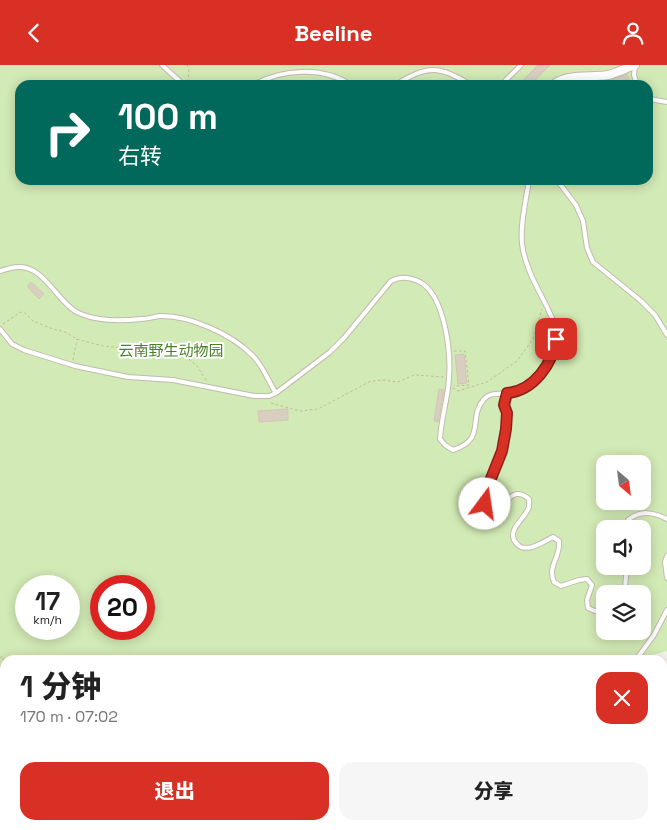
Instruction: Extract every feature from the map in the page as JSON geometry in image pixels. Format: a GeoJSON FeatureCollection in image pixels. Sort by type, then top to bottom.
{"type":"FeatureCollection","features":[{"type":"Feature","properties":{"kind":"street"},"geometry":{"type":"LineString","coordinates":[[562,80],[610,75],[635,65]]}},
{"type":"Feature","properties":{"kind":"lane"},"geometry":{"type":"LineString","coordinates":[[162,65],[178,80]]}},
{"type":"Feature","properties":{"kind":"lane"},"geometry":{"type":"LineString","coordinates":[[404,80],[427,67],[435,65],[446,67],[464,79]]}},
{"type":"Feature","properties":{"kind":"lane"},"geometry":{"type":"LineString","coordinates":[[506,80],[521,65]]}},
{"type":"Feature","properties":{"kind":"lane"},"geometry":{"type":"LineString","coordinates":[[635,65],[636,80]]}},
{"type":"Feature","properties":{"kind":"lane"},"geometry":{"type":"LineString","coordinates":[[262,80],[292,72],[317,73],[339,80]]}},
{"type":"Feature","properties":{"kind":"lane"},"geometry":{"type":"LineString","coordinates":[[653,100],[667,102]]}},
{"type":"Feature","properties":{"kind":"lane"},"geometry":{"type":"LineString","coordinates":[[0,327],[12,344],[24,350],[72,365],[128,377],[173,379],[254,396],[269,396],[276,393],[330,352],[391,281],[399,277],[419,281],[428,287],[443,320],[450,377],[440,439],[453,450],[462,447],[470,441],[476,430],[477,412],[485,398],[495,393],[512,392],[528,385],[538,377],[549,363],[555,351],[556,327],[527,266],[522,245],[521,229],[528,185]]}},
{"type":"Feature","properties":{"kind":"lane"},"geometry":{"type":"LineString","coordinates":[[561,185],[576,205],[583,221],[587,248],[594,262],[655,315],[667,335]]}},
{"type":"Feature","properties":{"kind":"lane"},"geometry":{"type":"LineString","coordinates":[[0,271],[20,267],[31,270],[46,281],[70,308],[79,314],[93,318],[123,320],[159,316],[206,324],[238,343],[252,355],[260,364],[267,380],[276,393]]}},
{"type":"Feature","properties":{"kind":"lane"},"geometry":{"type":"LineString","coordinates":[[507,393],[504,405],[507,413],[506,429],[502,451],[484,496],[485,504],[488,511],[493,511],[515,494],[523,494],[529,499],[529,507],[515,528],[513,535],[515,543],[521,548],[529,548],[552,537],[559,541],[560,549],[552,566],[551,575],[554,582],[561,586],[587,579],[592,585],[586,600],[588,608],[596,611]]}},
{"type":"Feature","properties":{"kind":"lane"},"geometry":{"type":"LineString","coordinates":[[628,520],[642,512],[667,519]]}},
{"type":"Feature","properties":{"kind":"lane"},"geometry":{"type":"LineString","coordinates":[[667,556],[665,562],[667,578]]}},
{"type":"Feature","properties":{"kind":"lane"},"geometry":{"type":"LineString","coordinates":[[639,655],[654,635],[667,610]]}},
{"type":"Feature","properties":{"kind":"path"},"geometry":{"type":"LineString","coordinates":[[187,65],[188,80]]}},
{"type":"Feature","properties":{"kind":"path"},"geometry":{"type":"LineString","coordinates":[[449,385],[458,391],[487,382],[517,361],[533,339],[544,302]]}},
{"type":"Feature","properties":{"kind":"path"},"geometry":{"type":"LineString","coordinates":[[0,327],[21,312],[25,313],[33,321],[65,332],[77,339],[103,346],[183,354],[197,365],[210,387]]}},
{"type":"Feature","properties":{"kind":"path"},"geometry":{"type":"LineString","coordinates":[[72,365],[77,339]]}},
{"type":"Feature","properties":{"kind":"path"},"geometry":{"type":"LineString","coordinates":[[448,352],[465,351],[469,385],[449,385]]}},
{"type":"Feature","properties":{"kind":"path"},"geometry":{"type":"LineString","coordinates":[[266,402],[300,411],[318,409],[370,381],[398,382],[414,375],[450,377]]}},
{"type":"Feature","properties":{"kind":"green space","name":"云南野生动物园"},"geometry":{"type":"Polygon","coordinates":[[[0,65],[667,65],[667,651],[653,655],[0,655],[0,65]]]}},
{"type":"Feature","properties":{"kind":"building"},"geometry":{"type":"Polygon","coordinates":[[[538,65],[550,65],[535,80],[523,80],[538,65]]]}},
{"type":"Feature","properties":{"kind":"building"},"geometry":{"type":"Polygon","coordinates":[[[627,74],[630,80],[611,80],[627,74]]]}},
{"type":"Feature","properties":{"kind":"building"},"geometry":{"type":"Polygon","coordinates":[[[31,282],[44,294],[39,299],[27,286],[31,282]]]}},
{"type":"Feature","properties":{"kind":"building"},"geometry":{"type":"Polygon","coordinates":[[[464,354],[467,383],[458,384],[455,355],[464,354]]]}},
{"type":"Feature","properties":{"kind":"building"},"geometry":{"type":"Polygon","coordinates":[[[439,389],[444,390],[438,422],[434,421],[439,389]]]}},
{"type":"Feature","properties":{"kind":"building"},"geometry":{"type":"Polygon","coordinates":[[[288,409],[288,420],[259,422],[258,411],[288,409]]]}},
{"type":"Feature","properties":{"kind":"route"},"geometry":{"type":"LineString","coordinates":[[485,504],[484,496],[502,451],[506,429],[507,413],[504,405],[507,393],[528,385],[538,377],[549,363],[555,351],[556,339]]}}]}
